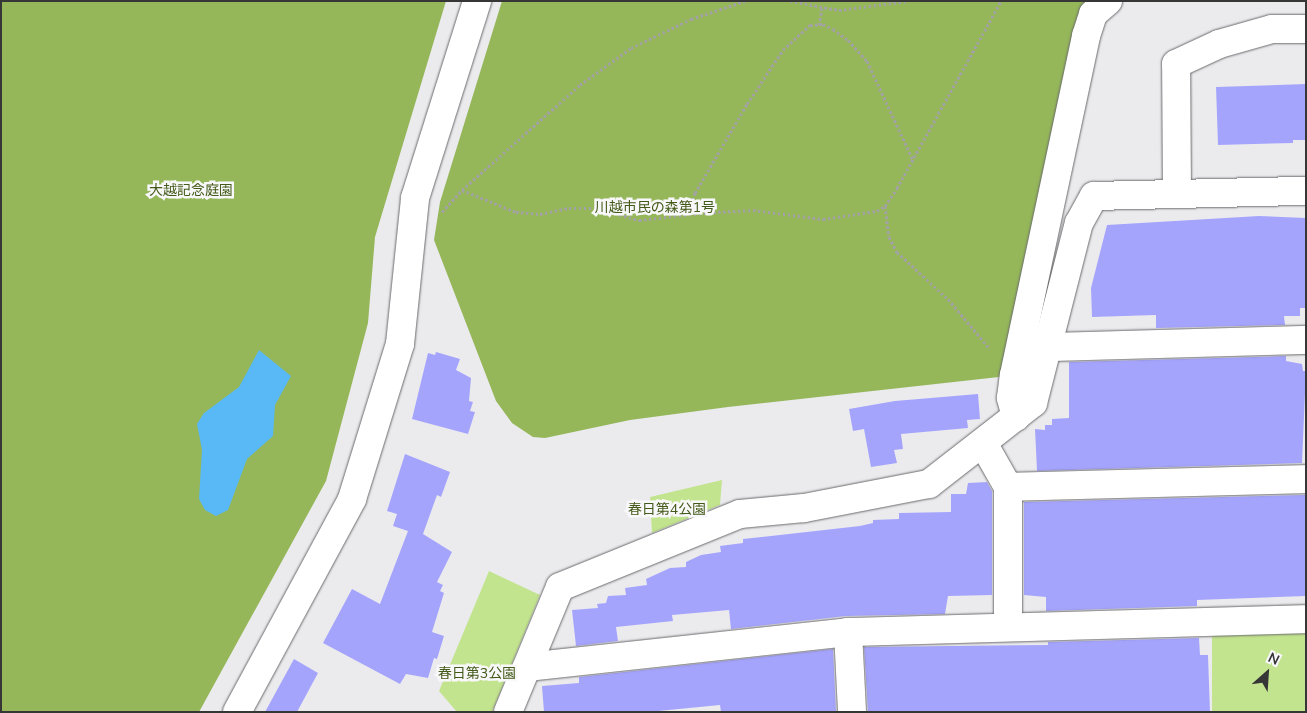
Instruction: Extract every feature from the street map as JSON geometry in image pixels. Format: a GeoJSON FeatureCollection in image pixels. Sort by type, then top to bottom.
{"type":"FeatureCollection","features":[{"type":"Feature","properties":{"kind":"street"},"geometry":{"type":"LineString","coordinates":[[237,712],[352,499],[400,344],[415,198],[477,1]]}},
{"type":"Feature","properties":{"kind":"street"},"geometry":{"type":"LineString","coordinates":[[1016,417],[1011,398],[1014,375],[1086,36],[1093,14],[1108,1]]}},
{"type":"Feature","properties":{"kind":"street"},"geometry":{"type":"LineString","coordinates":[[1177,194],[1176,64],[1218,44],[1272,29],[1306,29]]}},
{"type":"Feature","properties":{"kind":"street"},"geometry":{"type":"LineString","coordinates":[[508,712],[560,588],[740,514],[804,508],[930,484],[1033,403],[1079,223],[1094,196],[1306,191]]}},
{"type":"Feature","properties":{"kind":"street"},"geometry":{"type":"LineString","coordinates":[[1048,347],[1306,340]]}},
{"type":"Feature","properties":{"kind":"street"},"geometry":{"type":"LineString","coordinates":[[983,443],[1008,487],[1008,628]]}},
{"type":"Feature","properties":{"kind":"street"},"geometry":{"type":"LineString","coordinates":[[1008,487],[1306,480]]}},
{"type":"Feature","properties":{"kind":"street"},"geometry":{"type":"LineString","coordinates":[[527,667],[848,632],[1306,619]]}},
{"type":"Feature","properties":{"kind":"street"},"geometry":{"type":"LineString","coordinates":[[848,632],[852,712]]}},
{"type":"Feature","properties":{"kind":"path"},"geometry":{"type":"LineString","coordinates":[[436,220],[462,190],[580,85],[631,48],[691,19],[745,1]]}},
{"type":"Feature","properties":{"kind":"path"},"geometry":{"type":"LineString","coordinates":[[790,1],[822,8],[864,8],[908,1]]}},
{"type":"Feature","properties":{"kind":"path"},"geometry":{"type":"LineString","coordinates":[[462,190],[516,212],[595,208],[639,220],[688,214],[753,210],[822,219],[857,216],[885,206],[913,161],[1001,1]]}},
{"type":"Feature","properties":{"kind":"path"},"geometry":{"type":"LineString","coordinates":[[818,24],[822,8]]}},
{"type":"Feature","properties":{"kind":"path"},"geometry":{"type":"LineString","coordinates":[[688,214],[695,193],[784,50],[810,25],[818,24],[848,40],[867,61],[913,161]]}},
{"type":"Feature","properties":{"kind":"path"},"geometry":{"type":"LineString","coordinates":[[885,206],[890,237],[897,252],[914,271],[948,299],[1014,375]]}},
{"type":"Feature","properties":{"kind":"green space","name":"大越記念庭園"},"geometry":{"type":"Polygon","coordinates":[[[1,1],[446,1],[375,237],[368,323],[326,481],[199,712],[1,711],[1,1]]]}},
{"type":"Feature","properties":{"kind":"green space","name":"川越市民の森第1号"},"geometry":{"type":"Polygon","coordinates":[[[502,1],[1096,1],[1012,365],[999,377],[728,407],[630,420],[545,438],[533,437],[512,423],[496,401],[434,240],[440,202],[502,1]]]}},
{"type":"Feature","properties":{"kind":"green space","name":"春日第4公園"},"geometry":{"type":"Polygon","coordinates":[[[722,480],[720,505],[652,533],[650,497],[722,480]]]}},
{"type":"Feature","properties":{"kind":"green space","name":"春日第3公園"},"geometry":{"type":"Polygon","coordinates":[[[489,571],[540,595],[492,712],[457,712],[439,691],[489,571]]]}},
{"type":"Feature","properties":{"kind":"green space"},"geometry":{"type":"Polygon","coordinates":[[[1212,630],[1306,630],[1306,712],[1212,712],[1212,630]]]}},
{"type":"Feature","properties":{"kind":"water"},"geometry":{"type":"Polygon","coordinates":[[[259,350],[291,376],[275,405],[273,436],[247,459],[228,510],[216,516],[205,510],[199,499],[202,450],[197,424],[204,413],[239,387],[259,350]]]}},
{"type":"Feature","properties":{"kind":"building"},"geometry":{"type":"Polygon","coordinates":[[[1306,84],[1306,140],[1293,140],[1293,143],[1218,145],[1216,87],[1306,84]]]}},
{"type":"Feature","properties":{"kind":"building"},"geometry":{"type":"Polygon","coordinates":[[[1259,216],[1306,218],[1306,308],[1300,308],[1300,316],[1284,316],[1285,325],[1156,328],[1156,315],[1092,317],[1091,288],[1107,225],[1259,216]]]}},
{"type":"Feature","properties":{"kind":"building"},"geometry":{"type":"Polygon","coordinates":[[[436,352],[460,359],[456,370],[471,378],[469,401],[473,402],[470,411],[475,412],[468,434],[412,419],[428,353],[435,355],[436,352]]]}},
{"type":"Feature","properties":{"kind":"building"},"geometry":{"type":"Polygon","coordinates":[[[1286,356],[1286,361],[1302,364],[1303,371],[1306,371],[1302,463],[1037,471],[1035,429],[1045,430],[1045,425],[1052,425],[1052,419],[1069,418],[1069,362],[1286,356]]]}},
{"type":"Feature","properties":{"kind":"building"},"geometry":{"type":"Polygon","coordinates":[[[978,394],[980,419],[967,420],[968,428],[901,434],[903,449],[894,450],[897,463],[871,467],[864,429],[853,431],[849,409],[895,401],[978,394]]]}},
{"type":"Feature","properties":{"kind":"building"},"geometry":{"type":"Polygon","coordinates":[[[405,454],[450,472],[441,497],[437,495],[423,534],[452,552],[437,582],[443,585],[440,591],[444,593],[432,632],[444,636],[437,659],[434,658],[428,678],[406,674],[400,684],[323,643],[352,589],[380,604],[408,531],[393,526],[397,514],[387,511],[405,454]]]}},
{"type":"Feature","properties":{"kind":"building"},"geometry":{"type":"Polygon","coordinates":[[[987,482],[992,491],[992,595],[948,596],[945,614],[846,616],[731,629],[729,610],[672,615],[673,621],[616,627],[618,641],[576,646],[572,610],[598,608],[597,604],[606,603],[608,596],[626,595],[625,588],[647,585],[646,579],[670,568],[686,567],[686,562],[701,555],[721,552],[720,546],[743,543],[743,539],[860,526],[873,523],[873,520],[899,519],[899,513],[951,512],[951,494],[966,494],[968,483],[987,482]]]}},
{"type":"Feature","properties":{"kind":"building"},"geometry":{"type":"Polygon","coordinates":[[[1305,495],[1306,596],[1197,600],[1197,606],[1046,611],[1046,597],[1024,595],[1024,502],[1305,495]]]}},
{"type":"Feature","properties":{"kind":"building"},"geometry":{"type":"Polygon","coordinates":[[[1199,638],[1200,655],[1208,655],[1210,712],[868,712],[864,647],[1048,645],[1048,642],[1199,638]]]}},
{"type":"Feature","properties":{"kind":"building"},"geometry":{"type":"Polygon","coordinates":[[[833,649],[836,712],[721,712],[720,705],[648,712],[544,712],[542,686],[579,683],[579,677],[833,649]]]}},
{"type":"Feature","properties":{"kind":"building"},"geometry":{"type":"Polygon","coordinates":[[[294,659],[318,673],[297,712],[265,712],[294,659]]]}}]}
